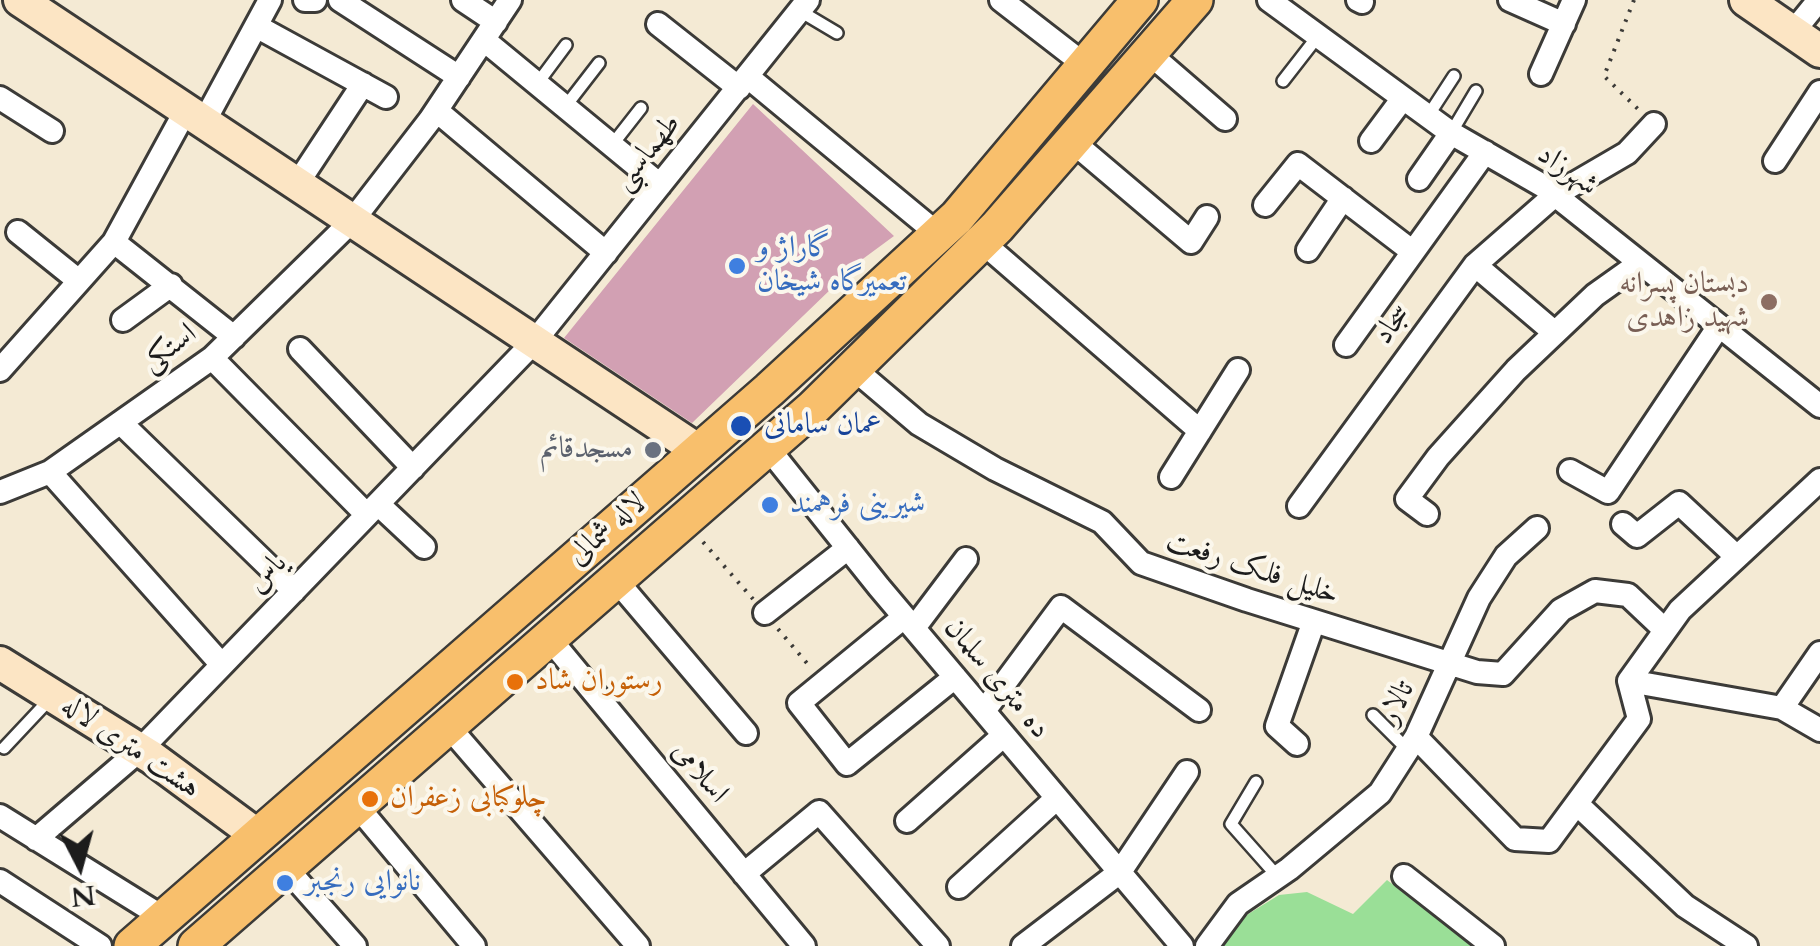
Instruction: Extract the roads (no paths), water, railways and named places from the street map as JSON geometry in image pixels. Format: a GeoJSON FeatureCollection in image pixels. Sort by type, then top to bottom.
{"type":"FeatureCollection","features":[{"type":"Feature","properties":{"kind":"main road","name":"لاله شمالی"},"geometry":{"type":"LineString","coordinates":[[132,946],[699,451],[957,217],[1140,0]]}},
{"type":"Feature","properties":{"kind":"main road","name":"لاله شمالی"},"geometry":{"type":"LineString","coordinates":[[196,946],[768,448],[853,368],[982,242],[1151,54],[1176,8]]}},
{"type":"Feature","properties":{"kind":"main road"},"geometry":{"type":"LineString","coordinates":[[479,643],[460,667],[455,684],[463,690],[487,692]]}},
{"type":"Feature","properties":{"kind":"main road"},"geometry":{"type":"LineString","coordinates":[[394,717],[419,716],[428,719],[430,728],[430,734],[404,764]]}},
{"type":"Feature","properties":{"kind":"street"},"geometry":{"type":"LineString","coordinates":[[20,0],[699,451]]}},
{"type":"Feature","properties":{"kind":"street"},"geometry":{"type":"LineString","coordinates":[[4,360],[114,242],[270,0]]}},
{"type":"Feature","properties":{"kind":"street"},"geometry":{"type":"LineString","coordinates":[[340,0],[460,76]]}},
{"type":"Feature","properties":{"kind":"street"},"geometry":{"type":"LineString","coordinates":[[463,0],[537,84],[660,185]]}},
{"type":"Feature","properties":{"kind":"street","name":"استکی"},"geometry":{"type":"LineString","coordinates":[[0,492],[50,472],[212,358],[234,337],[352,220],[437,111],[510,0]]}},
{"type":"Feature","properties":{"kind":"street"},"geometry":{"type":"LineString","coordinates":[[1001,0],[1085,65]]}},
{"type":"Feature","properties":{"kind":"street","name":"شهرزاد"},"geometry":{"type":"LineString","coordinates":[[1269,0],[1302,10],[1318,36],[1452,133],[1555,195],[1820,406]]}},
{"type":"Feature","properties":{"kind":"street"},"geometry":{"type":"LineString","coordinates":[[1510,0],[1564,24]]}},
{"type":"Feature","properties":{"kind":"street"},"geometry":{"type":"LineString","coordinates":[[1541,74],[1574,0]]}},
{"type":"Feature","properties":{"kind":"street"},"geometry":{"type":"LineString","coordinates":[[1793,32],[1819,0]]}},
{"type":"Feature","properties":{"kind":"street"},"geometry":{"type":"LineString","coordinates":[[1749,1],[1820,51]]}},
{"type":"Feature","properties":{"kind":"street","name":"طهماسبی"},"geometry":{"type":"LineString","coordinates":[[534,342],[743,83],[798,4]]}},
{"type":"Feature","properties":{"kind":"street"},"geometry":{"type":"LineString","coordinates":[[658,24],[743,83],[927,225]]}},
{"type":"Feature","properties":{"kind":"street"},"geometry":{"type":"LineString","coordinates":[[256,26],[386,97]]}},
{"type":"Feature","properties":{"kind":"street"},"geometry":{"type":"LineString","coordinates":[[1151,54],[1226,119]]}},
{"type":"Feature","properties":{"kind":"street"},"geometry":{"type":"LineString","coordinates":[[297,184],[362,84]]}},
{"type":"Feature","properties":{"kind":"street"},"geometry":{"type":"LineString","coordinates":[[1774,162],[1820,92]]}},
{"type":"Feature","properties":{"kind":"street"},"geometry":{"type":"LineString","coordinates":[[0,98],[52,131]]}},
{"type":"Feature","properties":{"kind":"street"},"geometry":{"type":"LineString","coordinates":[[1371,141],[1403,98]]}},
{"type":"Feature","properties":{"kind":"street"},"geometry":{"type":"LineString","coordinates":[[437,111],[606,253]]}},
{"type":"Feature","properties":{"kind":"street","name":"سجاد"},"geometry":{"type":"LineString","coordinates":[[1298,506],[1475,265],[1555,195],[1627,153],[1654,124]]}},
{"type":"Feature","properties":{"kind":"street"},"geometry":{"type":"LineString","coordinates":[[1418,179],[1452,133]]}},
{"type":"Feature","properties":{"kind":"street"},"geometry":{"type":"LineString","coordinates":[[1072,142],[1191,242],[1207,217]]}},
{"type":"Feature","properties":{"kind":"street"},"geometry":{"type":"LineString","coordinates":[[1346,345],[1485,152]]}},
{"type":"Feature","properties":{"kind":"street"},"geometry":{"type":"LineString","coordinates":[[1264,205],[1298,164],[1413,252]]}},
{"type":"Feature","properties":{"kind":"street"},"geometry":{"type":"LineString","coordinates":[[1308,250],[1343,198]]}},
{"type":"Feature","properties":{"kind":"street"},"geometry":{"type":"LineString","coordinates":[[18,232],[79,281]]}},
{"type":"Feature","properties":{"kind":"street"},"geometry":{"type":"LineString","coordinates":[[114,242],[234,337]]}},
{"type":"Feature","properties":{"kind":"street"},"geometry":{"type":"LineString","coordinates":[[982,242],[1200,431]]}},
{"type":"Feature","properties":{"kind":"street"},"geometry":{"type":"LineString","coordinates":[[1427,514],[1407,498],[1490,399],[1595,295],[1640,263]]}},
{"type":"Feature","properties":{"kind":"street"},"geometry":{"type":"LineString","coordinates":[[1475,265],[1555,333]]}},
{"type":"Feature","properties":{"kind":"street"},"geometry":{"type":"LineString","coordinates":[[124,320],[171,285]]}},
{"type":"Feature","properties":{"kind":"street"},"geometry":{"type":"LineString","coordinates":[[1570,472],[1608,492],[1718,326]]}},
{"type":"Feature","properties":{"kind":"street","name":"یاس"},"geometry":{"type":"LineString","coordinates":[[36,839],[140,750],[534,342]]}},
{"type":"Feature","properties":{"kind":"street"},"geometry":{"type":"LineString","coordinates":[[300,349],[412,468]]}},
{"type":"Feature","properties":{"kind":"street"},"geometry":{"type":"LineString","coordinates":[[212,358],[372,510],[424,547]]}},
{"type":"Feature","properties":{"kind":"street","name":"خلیل فلک رفعت"},"geometry":{"type":"LineString","coordinates":[[853,368],[920,424],[995,469],[1102,522],[1140,563],[1450,666]]}},
{"type":"Feature","properties":{"kind":"street"},"geometry":{"type":"LineString","coordinates":[[1171,478],[1238,370]]}},
{"type":"Feature","properties":{"kind":"street"},"geometry":{"type":"LineString","coordinates":[[121,423],[294,591]]}},
{"type":"Feature","properties":{"kind":"street","name":"ده متری سلمان"},"geometry":{"type":"LineString","coordinates":[[768,448],[909,623],[1182,946]]}},
{"type":"Feature","properties":{"kind":"street"},"geometry":{"type":"LineString","coordinates":[[50,472],[222,665]]}},
{"type":"Feature","properties":{"kind":"street"},"geometry":{"type":"LineString","coordinates":[[1412,744],[1515,838],[1549,841],[1639,719],[1629,681],[1680,610],[1820,480]]}},
{"type":"Feature","properties":{"kind":"street"},"geometry":{"type":"LineString","coordinates":[[1623,524],[1637,536],[1679,503],[1737,557]]}},
{"type":"Feature","properties":{"kind":"street"},"geometry":{"type":"LineString","coordinates":[[1450,666],[1488,584],[1506,556],[1537,528]]}},
{"type":"Feature","properties":{"kind":"street"},"geometry":{"type":"LineString","coordinates":[[764,614],[848,548]]}},
{"type":"Feature","properties":{"kind":"street"},"geometry":{"type":"LineString","coordinates":[[954,677],[847,764],[799,703],[909,623],[966,559]]}},
{"type":"Feature","properties":{"kind":"street"},"geometry":{"type":"LineString","coordinates":[[616,580],[746,733]]}},
{"type":"Feature","properties":{"kind":"street","name":"تالار"},"geometry":{"type":"LineString","coordinates":[[1208,946],[1238,904],[1278,877],[1380,793],[1412,744],[1450,666],[1502,674],[1561,610],[1594,590],[1628,595],[1665,630]]}},
{"type":"Feature","properties":{"kind":"street"},"geometry":{"type":"LineString","coordinates":[[984,711],[1061,606],[1200,710]]}},
{"type":"Feature","properties":{"kind":"street"},"geometry":{"type":"LineString","coordinates":[[1297,744],[1277,726],[1314,621]]}},
{"type":"Feature","properties":{"kind":"street","name":"اسلامی"},"geometry":{"type":"LineString","coordinates":[[549,638],[804,946]]}},
{"type":"Feature","properties":{"kind":"street"},"geometry":{"type":"LineString","coordinates":[[1782,708],[1820,654]]}},
{"type":"Feature","properties":{"kind":"street","name":"هشت متری لاله"},"geometry":{"type":"LineString","coordinates":[[0,663],[140,750],[258,836]]}},
{"type":"Feature","properties":{"kind":"street"},"geometry":{"type":"LineString","coordinates":[[1629,681],[1782,708],[1820,730]]}},
{"type":"Feature","properties":{"kind":"street"},"geometry":{"type":"LineString","coordinates":[[448,726],[638,946]]}},
{"type":"Feature","properties":{"kind":"street"},"geometry":{"type":"LineString","coordinates":[[907,821],[1004,735]]}},
{"type":"Feature","properties":{"kind":"street"},"geometry":{"type":"LineString","coordinates":[[1023,946],[1120,872],[1187,772]]}},
{"type":"Feature","properties":{"kind":"street"},"geometry":{"type":"LineString","coordinates":[[959,887],[1056,798]]}},
{"type":"Feature","properties":{"kind":"street"},"geometry":{"type":"LineString","coordinates":[[1577,804],[1686,906],[1746,946]]}},
{"type":"Feature","properties":{"kind":"street"},"geometry":{"type":"LineString","coordinates":[[357,806],[474,946]]}},
{"type":"Feature","properties":{"kind":"street"},"geometry":{"type":"LineString","coordinates":[[744,874],[819,812],[938,946]]}},
{"type":"Feature","properties":{"kind":"street"},"geometry":{"type":"LineString","coordinates":[[0,816],[164,918]]}},
{"type":"Feature","properties":{"kind":"street"},"geometry":{"type":"LineString","coordinates":[[286,868],[354,946]]}},
{"type":"Feature","properties":{"kind":"street"},"geometry":{"type":"LineString","coordinates":[[1404,876],[1493,946]]}},
{"type":"Feature","properties":{"kind":"street"},"geometry":{"type":"LineString","coordinates":[[0,880],[100,946]]}},
{"type":"Feature","properties":{"kind":"lane"},"geometry":{"type":"LineString","coordinates":[[798,4],[837,34]]}},
{"type":"Feature","properties":{"kind":"lane"},"geometry":{"type":"LineString","coordinates":[[1284,81],[1318,36]]}},
{"type":"Feature","properties":{"kind":"lane"},"geometry":{"type":"LineString","coordinates":[[537,84],[566,45]]}},
{"type":"Feature","properties":{"kind":"lane"},"geometry":{"type":"LineString","coordinates":[[565,106],[599,63]]}},
{"type":"Feature","properties":{"kind":"lane"},"geometry":{"type":"LineString","coordinates":[[1428,116],[1454,76]]}},
{"type":"Feature","properties":{"kind":"lane"},"geometry":{"type":"LineString","coordinates":[[1452,133],[1476,91]]}},
{"type":"Feature","properties":{"kind":"lane"},"geometry":{"type":"LineString","coordinates":[[612,146],[641,108]]}},
{"type":"Feature","properties":{"kind":"lane"},"geometry":{"type":"LineString","coordinates":[[4,748],[53,696]]}},
{"type":"Feature","properties":{"kind":"lane"},"geometry":{"type":"LineString","coordinates":[[1373,715],[1412,744]]}},
{"type":"Feature","properties":{"kind":"lane"},"geometry":{"type":"LineString","coordinates":[[1256,782],[1231,824],[1278,877]]}},
{"type":"Feature","properties":{"kind":"place","name":"گاراژ و تعمیرگاه شیخان"},"geometry":{"type":"Point","coordinates":[737,266]}},
{"type":"Feature","properties":{"kind":"place","name":"دبستان پسرانه شهید زاهدی"},"geometry":{"type":"Point","coordinates":[1769,302]}},
{"type":"Feature","properties":{"kind":"place","name":"عمان سامانی"},"geometry":{"type":"Point","coordinates":[741,426]}},
{"type":"Feature","properties":{"kind":"place","name":"مسجدقائم"},"geometry":{"type":"Point","coordinates":[653,450]}},
{"type":"Feature","properties":{"kind":"place","name":"شیرینی فرهمند"},"geometry":{"type":"Point","coordinates":[770,505]}},
{"type":"Feature","properties":{"kind":"place","name":"رستوران شاد"},"geometry":{"type":"Point","coordinates":[515,682]}},
{"type":"Feature","properties":{"kind":"place","name":"چلوکبابی زعفران"},"geometry":{"type":"Point","coordinates":[370,799]}},
{"type":"Feature","properties":{"kind":"place","name":"نانوایی رنجبر"},"geometry":{"type":"Point","coordinates":[285,883]}}]}
